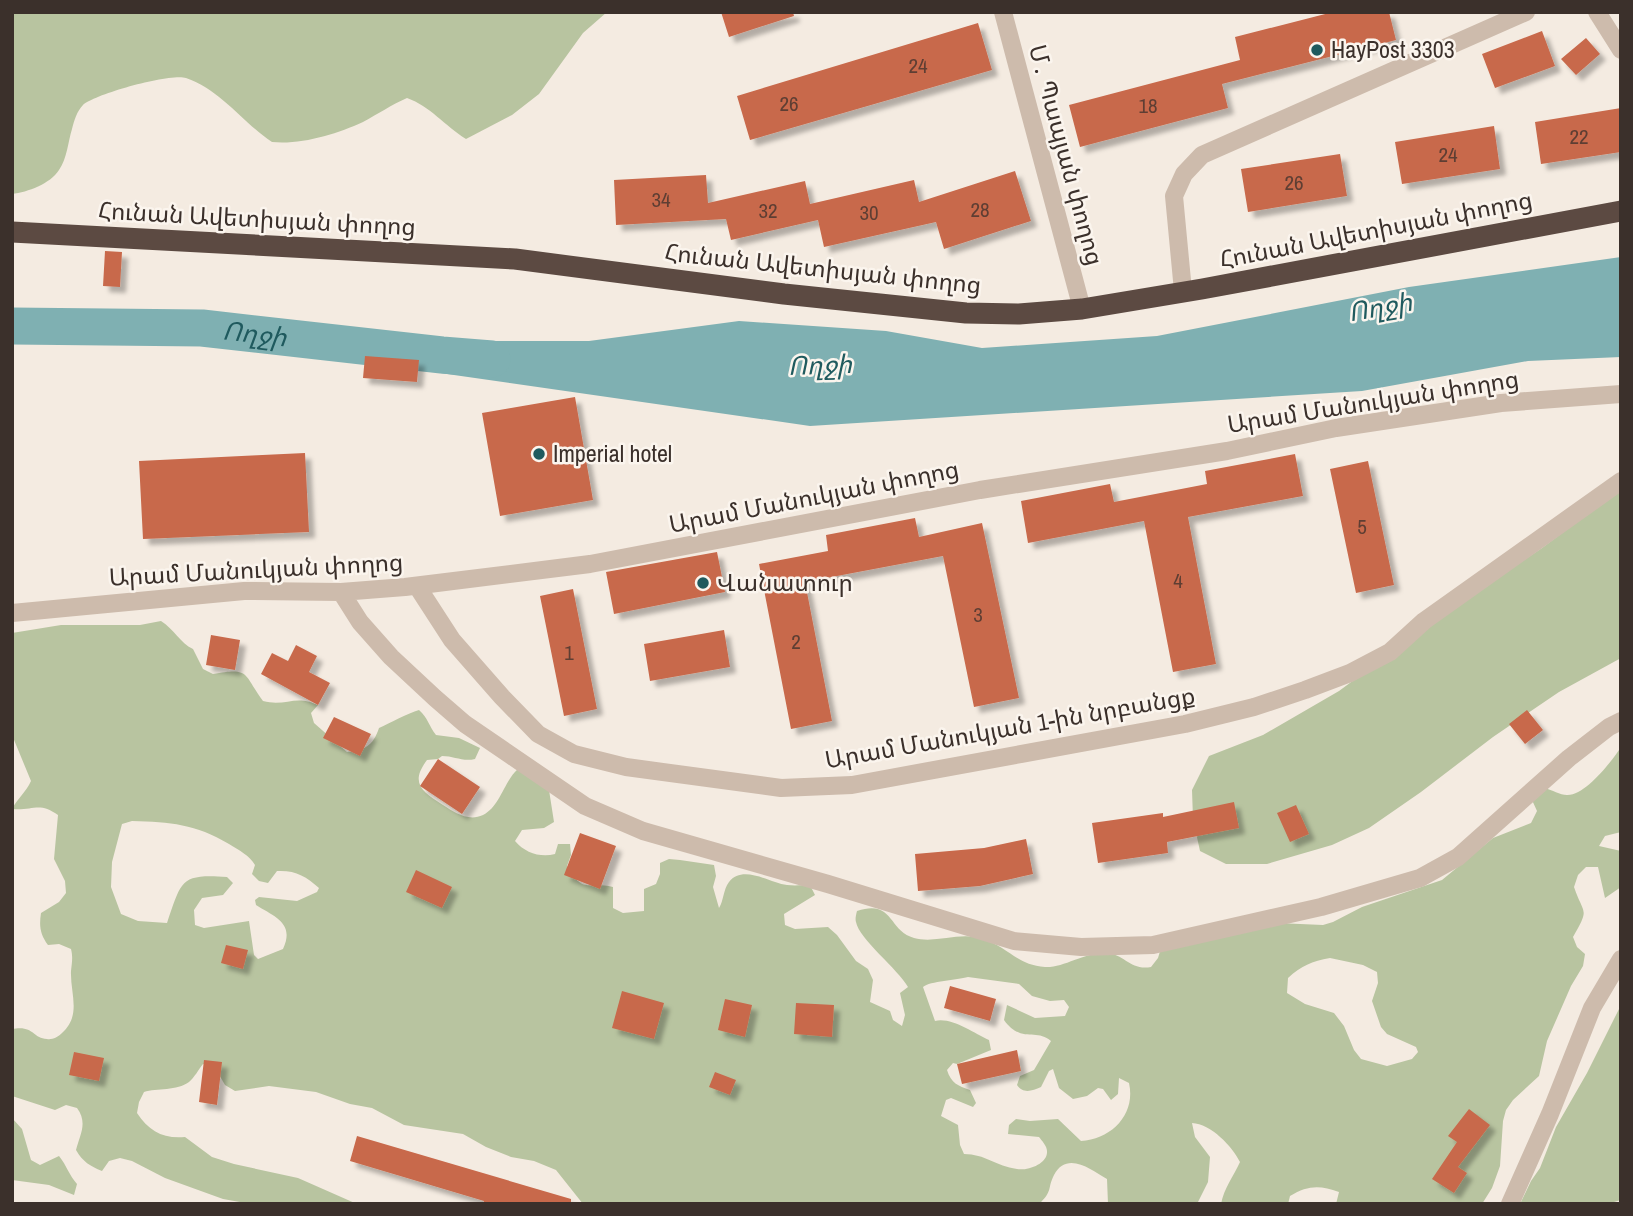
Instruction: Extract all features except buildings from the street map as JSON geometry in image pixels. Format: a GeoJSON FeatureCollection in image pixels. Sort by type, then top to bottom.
{"type":"FeatureCollection","features":[{"type":"Feature","properties":{"kind":"highway","name":"Հունան Ավետիսյան փողոց"},"geometry":{"type":"LineString","coordinates":[[12,232],[514,259],[784,294],[966,313],[1019,314],[1082,309],[1621,211]]}},
{"type":"Feature","properties":{"kind":"street","name":"Մ․ Պապյան փողոց"},"geometry":{"type":"LineString","coordinates":[[1003,12],[1082,309]]}},
{"type":"Feature","properties":{"kind":"street"},"geometry":{"type":"LineString","coordinates":[[1183,291],[1174,196],[1184,174],[1202,155],[1526,12]]}},
{"type":"Feature","properties":{"kind":"street"},"geometry":{"type":"LineString","coordinates":[[1597,12],[1621,50]]}},
{"type":"Feature","properties":{"kind":"street","name":"Արամ Մանուկյան փողոց"},"geometry":{"type":"LineString","coordinates":[[12,613],[244,591],[341,592],[417,586],[590,564],[980,490],[1227,451],[1336,428],[1501,403],[1621,394]]}},
{"type":"Feature","properties":{"kind":"street","name":"Արամ Մանուկյան 1-ին նրբանցք"},"geometry":{"type":"LineString","coordinates":[[417,586],[452,640],[502,697],[538,734],[574,754],[626,768],[781,789],[852,785],[1185,724],[1254,707],[1339,677],[1390,652],[1424,621],[1621,481]]}},
{"type":"Feature","properties":{"kind":"street"},"geometry":{"type":"LineString","coordinates":[[341,592],[360,622],[391,657],[435,698],[465,723],[585,806],[643,831],[1014,941],[1081,947],[1153,945],[1321,907],[1420,878],[1458,857],[1569,758],[1621,721]]}},
{"type":"Feature","properties":{"kind":"street"},"geometry":{"type":"LineString","coordinates":[[1510,1204],[1550,1114],[1592,1008],[1621,959]]}},
{"type":"Feature","properties":{"kind":"green space"},"geometry":{"type":"Polygon","coordinates":[[[12,12],[607,12],[583,33],[539,94],[512,115],[466,139],[423,106],[407,98],[342,131],[295,142],[272,142],[210,90],[199,83],[177,77],[150,81],[90,100],[79,110],[64,161],[55,175],[38,186],[12,194],[12,12]]]}},
{"type":"Feature","properties":{"kind":"green space"},"geometry":{"type":"Polygon","coordinates":[[[1621,489],[1621,658],[1559,692],[1369,828],[1332,845],[1267,864],[1226,864],[1200,851],[1193,819],[1192,790],[1209,756],[1263,735],[1339,691],[1621,489]]]}},
{"type":"Feature","properties":{"kind":"green space"},"geometry":{"type":"Polygon","coordinates":[[[161,621],[193,649],[203,669],[213,674],[240,672],[263,701],[278,703],[297,700],[318,705],[311,713],[314,723],[347,752],[368,746],[379,728],[419,710],[436,735],[459,738],[480,748],[475,759],[442,756],[427,760],[419,775],[424,791],[462,815],[477,817],[489,811],[518,769],[549,790],[554,822],[544,828],[522,830],[515,841],[539,855],[555,854],[558,844],[570,844],[571,855],[567,866],[573,875],[582,884],[613,887],[613,908],[623,913],[644,911],[644,889],[656,884],[660,863],[669,859],[714,865],[716,876],[713,887],[719,908],[729,882],[742,875],[757,876],[780,884],[810,885],[815,895],[784,914],[785,925],[795,929],[828,927],[856,961],[868,969],[873,980],[870,1002],[890,1011],[893,1020],[902,1026],[905,1015],[900,993],[908,987],[864,937],[856,920],[857,911],[878,909],[890,917],[899,929],[914,938],[931,940],[966,936],[983,939],[1035,966],[1052,967],[1090,955],[1107,953],[1138,967],[1151,967],[1161,948],[1277,923],[1323,925],[1362,907],[1442,880],[1493,838],[1531,823],[1537,811],[1532,800],[1545,788],[1567,795],[1582,790],[1597,777],[1621,747],[1621,832],[1605,836],[1599,846],[1621,851],[1621,887],[1605,898],[1598,867],[1586,867],[1578,875],[1574,887],[1584,912],[1573,937],[1577,947],[1585,954],[1583,966],[1571,986],[1547,1041],[1539,1076],[1506,1110],[1500,1166],[1492,1188],[1482,1204],[1336,1204],[1339,1192],[1314,1187],[1290,1196],[1288,1204],[1221,1204],[1240,1162],[1220,1137],[1206,1127],[1192,1123],[1195,1137],[1210,1157],[1208,1182],[1197,1204],[1108,1204],[1107,1179],[1087,1167],[1073,1163],[1059,1168],[1048,1193],[1039,1204],[583,1204],[556,1170],[534,1161],[511,1157],[463,1134],[404,1125],[372,1108],[350,1104],[316,1092],[269,1086],[235,1091],[225,1085],[214,1066],[203,1064],[184,1085],[144,1092],[137,1113],[146,1125],[157,1132],[170,1137],[185,1137],[212,1157],[298,1178],[357,1204],[251,1204],[223,1199],[120,1158],[109,1161],[102,1171],[84,1161],[76,1150],[83,1124],[77,1108],[66,1105],[55,1110],[12,1096],[12,1029],[29,1030],[42,1038],[55,1038],[72,1019],[74,1004],[71,949],[59,944],[48,945],[40,926],[41,913],[59,902],[66,893],[65,881],[54,859],[58,815],[41,807],[12,809],[31,781],[12,735],[12,633],[61,625],[140,625],[161,621]],[[132,821],[122,824],[112,862],[111,887],[121,914],[138,921],[167,923],[176,897],[185,883],[200,877],[227,877],[233,883],[223,895],[202,898],[194,910],[195,925],[204,928],[249,921],[254,955],[258,959],[283,949],[287,933],[281,922],[256,905],[255,900],[259,897],[297,901],[317,892],[319,888],[305,877],[289,872],[277,871],[268,883],[259,881],[252,874],[255,865],[247,856],[229,844],[194,828],[171,823],[132,821]],[[1330,958],[1312,962],[1288,978],[1287,993],[1305,1004],[1334,1013],[1361,1059],[1387,1066],[1412,1059],[1418,1052],[1416,1047],[1387,1034],[1381,1027],[1372,1001],[1378,983],[1377,972],[1363,965],[1330,958]],[[968,977],[923,987],[935,1021],[955,1023],[989,1040],[991,1050],[957,1064],[953,1063],[947,1070],[956,1083],[970,1090],[976,1103],[973,1107],[951,1098],[946,1100],[941,1116],[958,1125],[964,1154],[1017,1169],[1026,1169],[1041,1163],[1047,1149],[1039,1137],[1008,1134],[1009,1125],[1016,1119],[1058,1119],[1081,1141],[1103,1135],[1119,1123],[1129,1105],[1130,1094],[1129,1083],[1119,1078],[1118,1094],[1111,1100],[1103,1089],[1098,1088],[1087,1096],[1073,1099],[1059,1088],[1053,1069],[1049,1071],[1041,1087],[1025,1091],[1017,1085],[1020,1076],[1034,1070],[1051,1041],[1045,1037],[1016,1032],[1004,1020],[1007,1005],[1035,1018],[1065,1016],[1069,1007],[1064,1000],[1050,1001],[1032,996],[1019,984],[968,977]]]}},
{"type":"Feature","properties":{"kind":"green space"},"geometry":{"type":"Polygon","coordinates":[[[1621,1005],[1621,1200],[1607,1204],[1520,1204],[1540,1168],[1556,1127],[1621,1005]]]}},
{"type":"Feature","properties":{"kind":"green space"},"geometry":{"type":"Polygon","coordinates":[[[12,1118],[22,1129],[31,1160],[40,1165],[59,1156],[77,1184],[74,1195],[49,1185],[12,1180],[12,1118]]]}},
{"type":"Feature","properties":{"kind":"water"},"geometry":{"type":"Polygon","coordinates":[[[1621,257],[1621,357],[1528,361],[1362,391],[810,426],[440,373],[444,341],[589,341],[739,321],[886,331],[982,348],[1157,336],[1409,287],[1621,257]]]}},
{"type":"Feature","properties":{"kind":"waterway","name":"Ողջի"},"geometry":{"type":"LineString","coordinates":[[12,326],[202,328],[492,359]]}},
{"type":"Feature","properties":{"kind":"place","name":"HayPost 3303"},"geometry":{"type":"Point","coordinates":[1317,50]}},
{"type":"Feature","properties":{"kind":"place","name":"Imperial hotel"},"geometry":{"type":"Point","coordinates":[539,454]}},
{"type":"Feature","properties":{"kind":"place","name":"Վանատուր"},"geometry":{"type":"Point","coordinates":[703,583]}}]}
